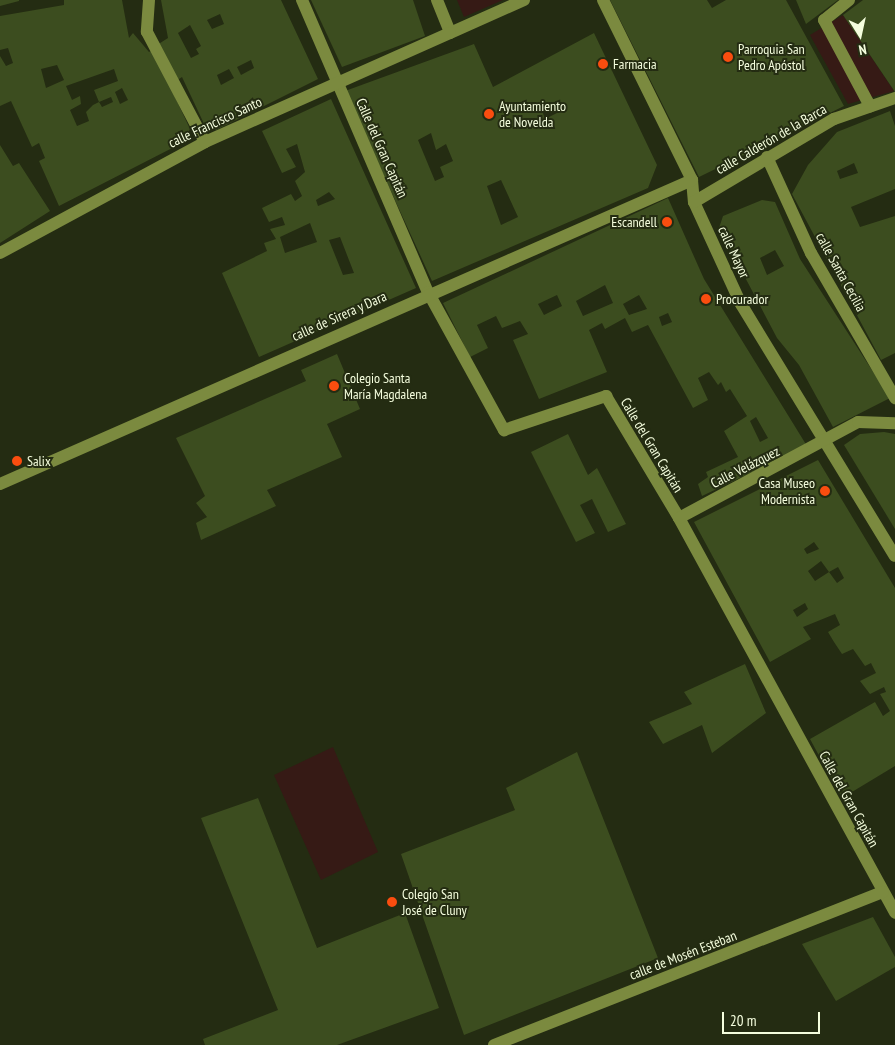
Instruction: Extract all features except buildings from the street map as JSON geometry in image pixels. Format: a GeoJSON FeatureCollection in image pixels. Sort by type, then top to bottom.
{"type":"FeatureCollection","features":[{"type":"Feature","properties":{"kind":"street"},"geometry":{"type":"LineString","coordinates":[[150,0],[147,32],[205,142]]}},
{"type":"Feature","properties":{"kind":"street","name":"Calle del Gran Capitán"},"geometry":{"type":"LineString","coordinates":[[302,0],[428,292],[504,430],[606,396],[679,518],[895,913]]}},
{"type":"Feature","properties":{"kind":"street"},"geometry":{"type":"LineString","coordinates":[[438,0],[450,33]]}},
{"type":"Feature","properties":{"kind":"street","name":"calle Francisco Santo"},"geometry":{"type":"LineString","coordinates":[[0,253],[205,142],[524,0]]}},
{"type":"Feature","properties":{"kind":"street","name":"calle Mayor"},"geometry":{"type":"LineString","coordinates":[[603,0],[692,180],[694,202],[741,304],[895,556]]}},
{"type":"Feature","properties":{"kind":"street"},"geometry":{"type":"LineString","coordinates":[[849,0],[824,20],[870,106]]}},
{"type":"Feature","properties":{"kind":"street","name":"calle Calderón de la Barca"},"geometry":{"type":"LineString","coordinates":[[694,202],[834,119],[870,106],[894,101]]}},
{"type":"Feature","properties":{"kind":"street","name":"calle Santa Cecilia"},"geometry":{"type":"LineString","coordinates":[[767,157],[811,253],[895,398]]}},
{"type":"Feature","properties":{"kind":"street","name":"calle de Sirera y Dara"},"geometry":{"type":"LineString","coordinates":[[0,484],[428,292],[692,180]]}},
{"type":"Feature","properties":{"kind":"street","name":"Calle Velázquez"},"geometry":{"type":"LineString","coordinates":[[679,518],[825,443],[858,422],[895,423]]}},
{"type":"Feature","properties":{"kind":"street","name":"calle de Mosén Esteban"},"geometry":{"type":"LineString","coordinates":[[494,1045],[883,892]]}},
{"type":"Feature","properties":{"kind":"shaded area"},"geometry":{"type":"Polygon","coordinates":[[[457,0],[503,0],[464,17],[457,0]]]}},
{"type":"Feature","properties":{"kind":"shaded area"},"geometry":{"type":"Polygon","coordinates":[[[843,15],[894,91],[848,104],[810,35],[843,15]]]}},
{"type":"Feature","properties":{"kind":"shaded area"},"geometry":{"type":"Polygon","coordinates":[[[333,747],[378,852],[321,880],[274,775],[333,747]]]}},
{"type":"Feature","properties":{"kind":"place","name":"Parroquia San Pedro Apóstol"},"geometry":{"type":"Point","coordinates":[728,57]}},
{"type":"Feature","properties":{"kind":"place","name":"Farmacia"},"geometry":{"type":"Point","coordinates":[603,64]}},
{"type":"Feature","properties":{"kind":"place","name":"Ayuntamiento de Novelda"},"geometry":{"type":"Point","coordinates":[489,114]}},
{"type":"Feature","properties":{"kind":"place","name":"Escandell"},"geometry":{"type":"Point","coordinates":[667,222]}},
{"type":"Feature","properties":{"kind":"place","name":"Procurador"},"geometry":{"type":"Point","coordinates":[706,299]}},
{"type":"Feature","properties":{"kind":"place","name":"Colegio Santa María Magdalena"},"geometry":{"type":"Point","coordinates":[334,386]}},
{"type":"Feature","properties":{"kind":"place","name":"Salix"},"geometry":{"type":"Point","coordinates":[17,461]}},
{"type":"Feature","properties":{"kind":"place","name":"Casa Museo Modernista"},"geometry":{"type":"Point","coordinates":[825,491]}},
{"type":"Feature","properties":{"kind":"place","name":"Colegio San José de Cluny"},"geometry":{"type":"Point","coordinates":[392,902]}}]}
